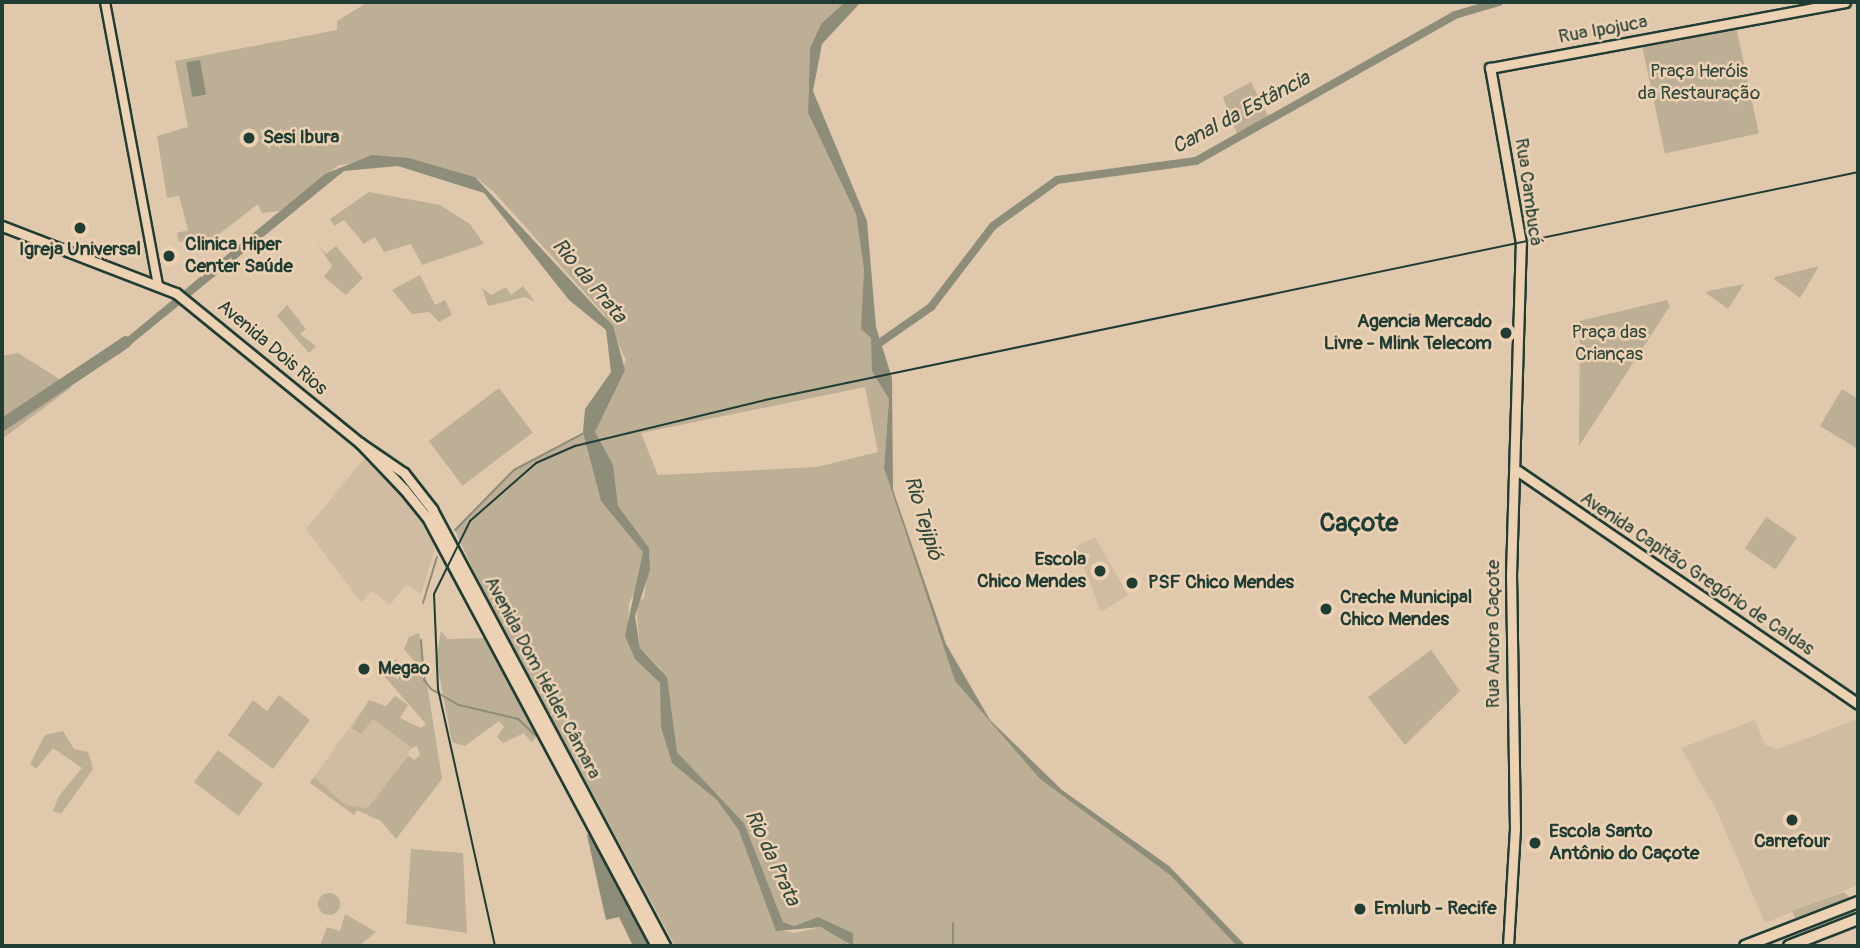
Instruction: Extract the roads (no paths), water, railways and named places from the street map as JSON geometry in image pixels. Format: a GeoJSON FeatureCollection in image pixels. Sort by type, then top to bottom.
{"type":"FeatureCollection","features":[{"type":"Feature","properties":{"kind":"main road","name":"Rua Ipojuca"},"geometry":{"type":"LineString","coordinates":[[1490,68],[1845,2]]}},
{"type":"Feature","properties":{"kind":"main road","name":"Rua Cambucá"},"geometry":{"type":"LineString","coordinates":[[1490,68],[1520,240],[1518,321]]}},
{"type":"Feature","properties":{"kind":"main road","name":"Avenida Dois Rios"},"geometry":{"type":"LineString","coordinates":[[2,226],[158,284],[184,299],[363,444]]}},
{"type":"Feature","properties":{"kind":"main road","name":"Rua Aurora Caçote"},"geometry":{"type":"LineString","coordinates":[[1508,946],[1515,829],[1511,576],[1518,471],[1518,321]]}},
{"type":"Feature","properties":{"kind":"main road","name":"Avenida Dom Hélder Câmara"},"geometry":{"type":"LineString","coordinates":[[363,444],[426,517],[656,946]]}},
{"type":"Feature","properties":{"kind":"main road","name":"Avenida Dom Hélder Câmara"},"geometry":{"type":"LineString","coordinates":[[363,444],[432,509],[665,946]]}},
{"type":"Feature","properties":{"kind":"main road","name":"Avenida Capitão Gregório de Caldas"},"geometry":{"type":"LineString","coordinates":[[1518,471],[1858,704]]}},
{"type":"Feature","properties":{"kind":"main road"},"geometry":{"type":"LineString","coordinates":[[1745,946],[1858,902]]}},
{"type":"Feature","properties":{"kind":"main road"},"geometry":{"type":"LineString","coordinates":[[1789,946],[1858,919]]}},
{"type":"Feature","properties":{"kind":"street"},"geometry":{"type":"LineString","coordinates":[[105,2],[158,284]]}},
{"type":"Feature","properties":{"kind":"waterway","name":"Canal da Estância"},"geometry":{"type":"LineString","coordinates":[[878,344],[931,307],[993,226],[1057,180],[1196,161],[1455,15],[1499,2]]}},
{"type":"Feature","properties":{"kind":"waterway","name":"Rio da Prata"},"geometry":{"type":"LineString","coordinates":[[2,425],[126,342]]}},
{"type":"Feature","properties":{"kind":"waterway"},"geometry":{"type":"LineString","coordinates":[[455,530],[514,470],[584,433]]}},
{"type":"Feature","properties":{"kind":"waterway"},"geometry":{"type":"LineString","coordinates":[[423,603],[437,557]]}},
{"type":"Feature","properties":{"kind":"waterway"},"geometry":{"type":"LineString","coordinates":[[421,640],[424,680],[431,689],[459,705],[518,719],[535,735]]}},
{"type":"Feature","properties":{"kind":"waterway"},"geometry":{"type":"LineString","coordinates":[[953,923],[953,946]]}},
{"type":"Feature","properties":{"kind":"tram line"},"geometry":{"type":"LineString","coordinates":[[495,946],[438,689],[434,594],[470,521],[536,463],[575,446],[765,400],[1858,172]]}},
{"type":"Feature","properties":{"kind":"place","name":"Sesi Ibura"},"geometry":{"type":"Point","coordinates":[249,138]}},
{"type":"Feature","properties":{"kind":"place","name":"Igreja Universal"},"geometry":{"type":"Point","coordinates":[80,228]}},
{"type":"Feature","properties":{"kind":"place","name":"Clinica Hiper Center Saúde"},"geometry":{"type":"Point","coordinates":[169,256]}},
{"type":"Feature","properties":{"kind":"place","name":"Agencia Mercado Livre - Mlink Telecom"},"geometry":{"type":"Point","coordinates":[1506,333]}},
{"type":"Feature","properties":{"kind":"place","name":"Escola Chico Mendes"},"geometry":{"type":"Point","coordinates":[1100,571]}},
{"type":"Feature","properties":{"kind":"place","name":"PSF Chico Mendes"},"geometry":{"type":"Point","coordinates":[1132,583]}},
{"type":"Feature","properties":{"kind":"place","name":"Creche Municipal Chico Mendes"},"geometry":{"type":"Point","coordinates":[1326,609]}},
{"type":"Feature","properties":{"kind":"place","name":"Megao"},"geometry":{"type":"Point","coordinates":[364,669]}},
{"type":"Feature","properties":{"kind":"place","name":"Carrefour"},"geometry":{"type":"Point","coordinates":[1792,820]}},
{"type":"Feature","properties":{"kind":"place","name":"Escola Santo Antônio do Caçote"},"geometry":{"type":"Point","coordinates":[1535,843]}},
{"type":"Feature","properties":{"kind":"place","name":"Emlurb - Recife"},"geometry":{"type":"Point","coordinates":[1360,909]}},
{"type":"Feature","properties":{"kind":"district","name":"Caçote"},"geometry":{"type":"Point","coordinates":[1359,524]}},
{"type":"Feature","properties":{"kind":"park label","name":"Praça Heróis da Restauração"},"geometry":{"type":"Point","coordinates":[1699,83]}},
{"type":"Feature","properties":{"kind":"park label","name":"Praça das Crianças"},"geometry":{"type":"Point","coordinates":[1609,344]}},
{"type":"Feature","properties":{"kind":"water label","name":"Rio Tejipió"},"geometry":{"type":"Point","coordinates":[923,518]}}]}
